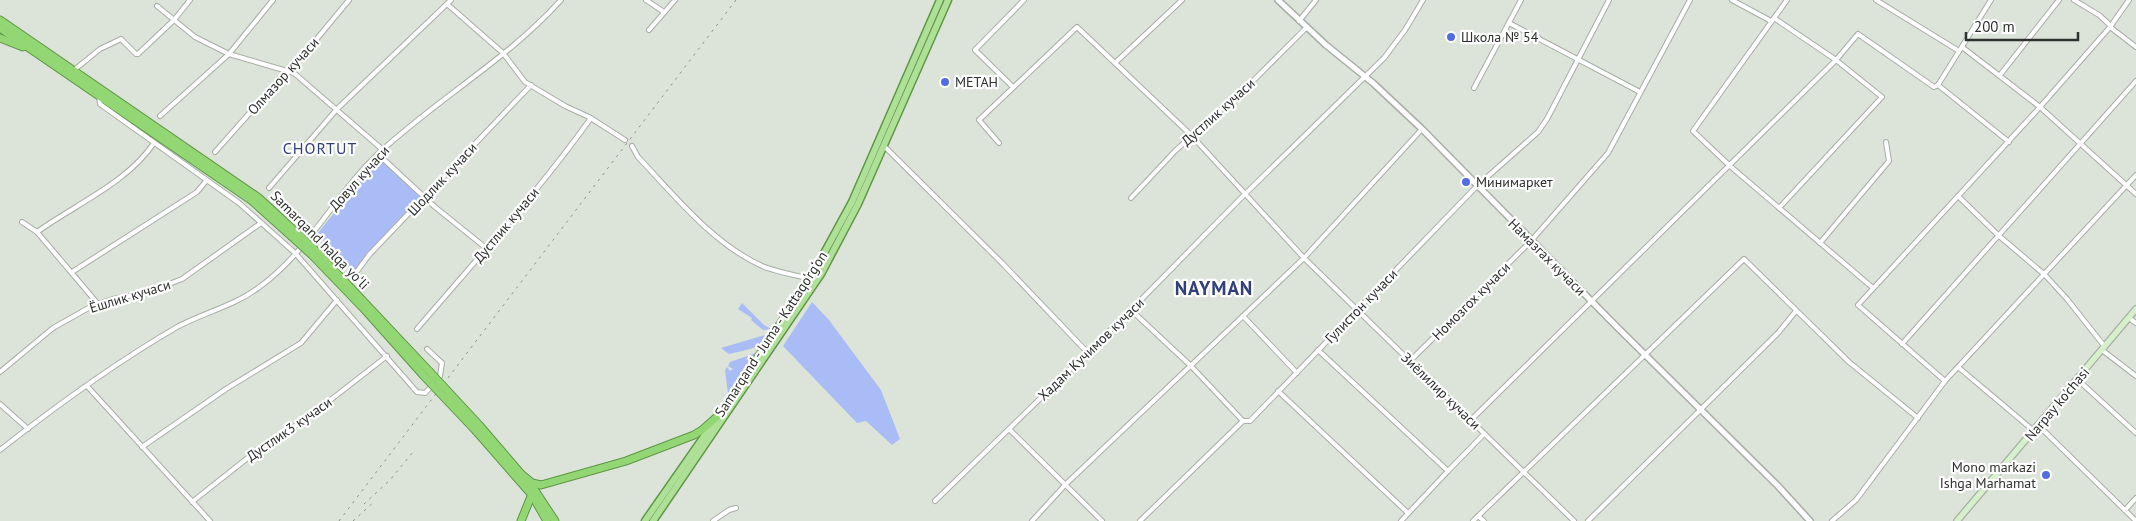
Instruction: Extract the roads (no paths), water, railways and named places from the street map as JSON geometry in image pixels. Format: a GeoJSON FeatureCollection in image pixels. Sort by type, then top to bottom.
{"type":"FeatureCollection","features":[{"type":"Feature","properties":{"kind":"highway","name":"Samarqand halqa yoʻli"},"geometry":{"type":"LineString","coordinates":[[1,24],[259,198],[314,253],[521,474],[556,521]]}},
{"type":"Feature","properties":{"kind":"highway","name":"Samarqand halqa yoʻli"},"geometry":{"type":"LineString","coordinates":[[1,24],[35,52],[252,200],[294,234]]}},
{"type":"Feature","properties":{"kind":"highway"},"geometry":{"type":"LineString","coordinates":[[0,38],[35,52]]}},
{"type":"Feature","properties":{"kind":"highway"},"geometry":{"type":"LineString","coordinates":[[521,474],[532,483],[541,485],[608,467],[694,434],[702,430],[719,415]]}},
{"type":"Feature","properties":{"kind":"highway","name":"Samarqand halqa yoʻli"},"geometry":{"type":"LineString","coordinates":[[478,429],[525,487],[533,492],[547,521]]}},
{"type":"Feature","properties":{"kind":"highway"},"geometry":{"type":"LineString","coordinates":[[525,487],[528,496],[526,508]]}},
{"type":"Feature","properties":{"kind":"highway"},"geometry":{"type":"LineString","coordinates":[[521,521],[533,492]]}},
{"type":"Feature","properties":{"kind":"main road","name":"Samarqand - Juma - Kattaqo‘rg‘on"},"geometry":{"type":"LineString","coordinates":[[653,521],[821,274],[858,204],[884,146],[940,0]]}},
{"type":"Feature","properties":{"kind":"main road","name":"Samarqand - Juma - Kattaqo‘rg‘on"},"geometry":{"type":"LineString","coordinates":[[645,521],[810,280],[852,202],[948,0]]}},
{"type":"Feature","properties":{"kind":"main road","name":"Narpay ko'chasi"},"geometry":{"type":"LineString","coordinates":[[1957,521],[2136,310]]}},
{"type":"Feature","properties":{"kind":"street"},"geometry":{"type":"LineString","coordinates":[[73,71],[100,49],[121,39],[138,54],[174,20],[190,0]]}},
{"type":"Feature","properties":{"kind":"street"},"geometry":{"type":"LineString","coordinates":[[160,116],[229,54],[273,0]]}},
{"type":"Feature","properties":{"kind":"street","name":"Олмазор кучаси"},"geometry":{"type":"LineString","coordinates":[[215,152],[287,71],[296,64],[348,0]]}},
{"type":"Feature","properties":{"kind":"street","name":"Довул кучаси"},"geometry":{"type":"LineString","coordinates":[[0,450],[86,386],[178,327],[222,308],[258,288],[295,253],[378,154],[539,24],[561,0]]}},
{"type":"Feature","properties":{"kind":"street"},"geometry":{"type":"LineString","coordinates":[[646,0],[664,12]]}},
{"type":"Feature","properties":{"kind":"street"},"geometry":{"type":"LineString","coordinates":[[649,30],[674,0]]}},
{"type":"Feature","properties":{"kind":"street"},"geometry":{"type":"LineString","coordinates":[[999,143],[978,120],[1013,87],[974,50],[1024,0]]}},
{"type":"Feature","properties":{"kind":"street"},"geometry":{"type":"LineString","coordinates":[[1115,63],[1182,0]]}},
{"type":"Feature","properties":{"kind":"street","name":"Намазгах кучаси"},"geometry":{"type":"LineString","coordinates":[[1278,0],[1299,21],[1422,129],[1699,410],[1771,479],[1810,521]]}},
{"type":"Feature","properties":{"kind":"street"},"geometry":{"type":"LineString","coordinates":[[1299,21],[1316,0]]}},
{"type":"Feature","properties":{"kind":"street","name":"Хадам Кучимов кучаси"},"geometry":{"type":"LineString","coordinates":[[935,501],[1088,353],[1244,194],[1365,77],[1405,30],[1423,0]]}},
{"type":"Feature","properties":{"kind":"street"},"geometry":{"type":"LineString","coordinates":[[1474,88],[1521,0]]}},
{"type":"Feature","properties":{"kind":"street","name":"Гулистон кучаси"},"geometry":{"type":"LineString","coordinates":[[1140,521],[1243,421],[1250,421],[1477,186],[1538,132],[1547,119],[1609,0]]}},
{"type":"Feature","properties":{"kind":"street","name":"Номозгох кучаси"},"geometry":{"type":"LineString","coordinates":[[1410,361],[1532,241],[1608,153],[1690,0]]}},
{"type":"Feature","properties":{"kind":"street"},"geometry":{"type":"LineString","coordinates":[[1732,0],[1773,20],[1836,60],[1882,97],[1780,208]]}},
{"type":"Feature","properties":{"kind":"street"},"geometry":{"type":"LineString","coordinates":[[1787,0],[1693,131],[1730,166],[1873,288]]}},
{"type":"Feature","properties":{"kind":"street"},"geometry":{"type":"LineString","coordinates":[[1876,0],[1960,49],[2000,75],[2040,107],[2136,194]]}},
{"type":"Feature","properties":{"kind":"street"},"geometry":{"type":"LineString","coordinates":[[1470,420],[1730,166],[1836,60],[1858,34],[1932,87],[1938,85],[1991,0]]}},
{"type":"Feature","properties":{"kind":"street"},"geometry":{"type":"LineString","coordinates":[[2000,75],[2058,0]]}},
{"type":"Feature","properties":{"kind":"street"},"geometry":{"type":"LineString","coordinates":[[2074,0],[2099,15],[2136,47]]}},
{"type":"Feature","properties":{"kind":"street"},"geometry":{"type":"LineString","coordinates":[[1945,381],[1858,304],[2040,107],[2111,26],[2129,0]]}},
{"type":"Feature","properties":{"kind":"street"},"geometry":{"type":"LineString","coordinates":[[269,188],[337,109],[449,2],[503,53],[518,74],[530,85],[565,106],[591,118],[625,140]]}},
{"type":"Feature","properties":{"kind":"street"},"geometry":{"type":"LineString","coordinates":[[157,6],[196,37],[229,54],[294,73],[383,150]]}},
{"type":"Feature","properties":{"kind":"street"},"geometry":{"type":"LineString","coordinates":[[1509,23],[1640,92]]}},
{"type":"Feature","properties":{"kind":"street","name":"Зиёлилир кучаси"},"geometry":{"type":"LineString","coordinates":[[1013,87],[1077,26],[1192,136],[1304,258],[1574,521]]}},
{"type":"Feature","properties":{"kind":"street","name":"Дустлик кучаси"},"geometry":{"type":"LineString","coordinates":[[1132,198],[1192,136],[1250,84],[1307,28]]}},
{"type":"Feature","properties":{"kind":"street"},"geometry":{"type":"LineString","coordinates":[[1902,344],[2136,81]]}},
{"type":"Feature","properties":{"kind":"street","name":"Шодлик кучаси"},"geometry":{"type":"LineString","coordinates":[[355,274],[530,85]]}},
{"type":"Feature","properties":{"kind":"street"},"geometry":{"type":"LineString","coordinates":[[1938,85],[2008,142]]}},
{"type":"Feature","properties":{"kind":"street"},"geometry":{"type":"LineString","coordinates":[[99,96],[100,104],[239,203],[295,253],[417,392],[425,392],[440,376],[442,369],[440,360],[427,349]]}},
{"type":"Feature","properties":{"kind":"street","name":"Дустлик кучаси"},"geometry":{"type":"LineString","coordinates":[[417,329],[572,144],[591,118]]}},
{"type":"Feature","properties":{"kind":"street"},"geometry":{"type":"LineString","coordinates":[[1032,521],[1066,484],[1304,258],[1422,129]]}},
{"type":"Feature","properties":{"kind":"street"},"geometry":{"type":"LineString","coordinates":[[1820,243],[1889,161],[1886,142]]}},
{"type":"Feature","properties":{"kind":"street"},"geometry":{"type":"LineString","coordinates":[[38,232],[118,178],[148,151],[154,143]]}},
{"type":"Feature","properties":{"kind":"street"},"geometry":{"type":"LineString","coordinates":[[632,146],[638,157],[701,222],[727,244],[763,266],[810,280]]}},
{"type":"Feature","properties":{"kind":"street"},"geometry":{"type":"LineString","coordinates":[[884,146],[1002,263],[1088,353]]}},
{"type":"Feature","properties":{"kind":"street"},"geometry":{"type":"LineString","coordinates":[[378,154],[435,207],[486,248]]}},
{"type":"Feature","properties":{"kind":"street"},"geometry":{"type":"LineString","coordinates":[[1832,521],[1856,500],[1945,381],[2136,176]]}},
{"type":"Feature","properties":{"kind":"street"},"geometry":{"type":"LineString","coordinates":[[72,272],[197,192],[206,181]]}},
{"type":"Feature","properties":{"kind":"street"},"geometry":{"type":"LineString","coordinates":[[1958,196],[1998,235],[2045,275],[2067,299],[2104,348],[2136,376]]}},
{"type":"Feature","properties":{"kind":"street"},"geometry":{"type":"LineString","coordinates":[[22,222],[38,232],[98,304]]}},
{"type":"Feature","properties":{"kind":"street","name":"Ёшлик кучаси"},"geometry":{"type":"LineString","coordinates":[[0,372],[53,328],[98,304],[149,292],[182,279],[261,223]]}},
{"type":"Feature","properties":{"kind":"street"},"geometry":{"type":"LineString","coordinates":[[1473,521],[1744,259],[1849,362],[1918,418]]}},
{"type":"Feature","properties":{"kind":"street"},"geometry":{"type":"LineString","coordinates":[[142,447],[226,389],[301,343],[337,300]]}},
{"type":"Feature","properties":{"kind":"street"},"geometry":{"type":"LineString","coordinates":[[1131,310],[1191,366],[1243,421]]}},
{"type":"Feature","properties":{"kind":"street"},"geometry":{"type":"LineString","coordinates":[[1588,521],[1778,333],[1796,311]]}},
{"type":"Feature","properties":{"kind":"street"},"geometry":{"type":"LineString","coordinates":[[1243,316],[1297,373]]}},
{"type":"Feature","properties":{"kind":"street"},"geometry":{"type":"LineString","coordinates":[[2129,318],[2136,323]]}},
{"type":"Feature","properties":{"kind":"street"},"geometry":{"type":"LineString","coordinates":[[1318,350],[1448,471]]}},
{"type":"Feature","properties":{"kind":"street","name":"Дустлик3 кучаси"},"geometry":{"type":"LineString","coordinates":[[192,502],[264,445],[306,418],[387,356]]}},
{"type":"Feature","properties":{"kind":"street"},"geometry":{"type":"LineString","coordinates":[[1958,367],[2037,429],[2136,521]]}},
{"type":"Feature","properties":{"kind":"street"},"geometry":{"type":"LineString","coordinates":[[2077,378],[2136,433]]}},
{"type":"Feature","properties":{"kind":"street"},"geometry":{"type":"LineString","coordinates":[[86,386],[210,521]]}},
{"type":"Feature","properties":{"kind":"street"},"geometry":{"type":"LineString","coordinates":[[1278,392],[1408,513]]}},
{"type":"Feature","properties":{"kind":"street"},"geometry":{"type":"LineString","coordinates":[[0,404],[28,429]]}},
{"type":"Feature","properties":{"kind":"street"},"geometry":{"type":"LineString","coordinates":[[1009,429],[1102,521]]}},
{"type":"Feature","properties":{"kind":"street"},"geometry":{"type":"LineString","coordinates":[[1401,521],[1484,434]]}},
{"type":"Feature","properties":{"kind":"street"},"geometry":{"type":"LineString","coordinates":[[2125,510],[2136,498]]}},
{"type":"Feature","properties":{"kind":"street"},"geometry":{"type":"LineString","coordinates":[[713,521],[729,510],[736,508]]}},
{"type":"Feature","properties":{"kind":"street"},"geometry":{"type":"LineString","coordinates":[[1478,516],[1484,521]]}},
{"type":"Feature","properties":{"kind":"railway"},"geometry":{"type":"LineString","coordinates":[[339,521],[736,0]]}},
{"type":"Feature","properties":{"kind":"railway"},"geometry":{"type":"LineString","coordinates":[[364,504],[390,480],[413,452]]}},
{"type":"Feature","properties":{"kind":"railway"},"geometry":{"type":"LineString","coordinates":[[353,521],[375,501]]}},
{"type":"Feature","properties":{"kind":"place","name":"Школа № 54"},"geometry":{"type":"Point","coordinates":[1451,37]}},
{"type":"Feature","properties":{"kind":"place","name":"МЕТАН"},"geometry":{"type":"Point","coordinates":[945,82]}},
{"type":"Feature","properties":{"kind":"place","name":"Минимаркет"},"geometry":{"type":"Point","coordinates":[1466,182]}},
{"type":"Feature","properties":{"kind":"place","name":"Mono markazi Ishga Marhamat"},"geometry":{"type":"Point","coordinates":[2046,475]}},
{"type":"Feature","properties":{"kind":"district","name":"CHORTUT"},"geometry":{"type":"Point","coordinates":[320,148]}},
{"type":"Feature","properties":{"kind":"district","name":"NAYMAN"},"geometry":{"type":"Point","coordinates":[1214,288]}}]}
